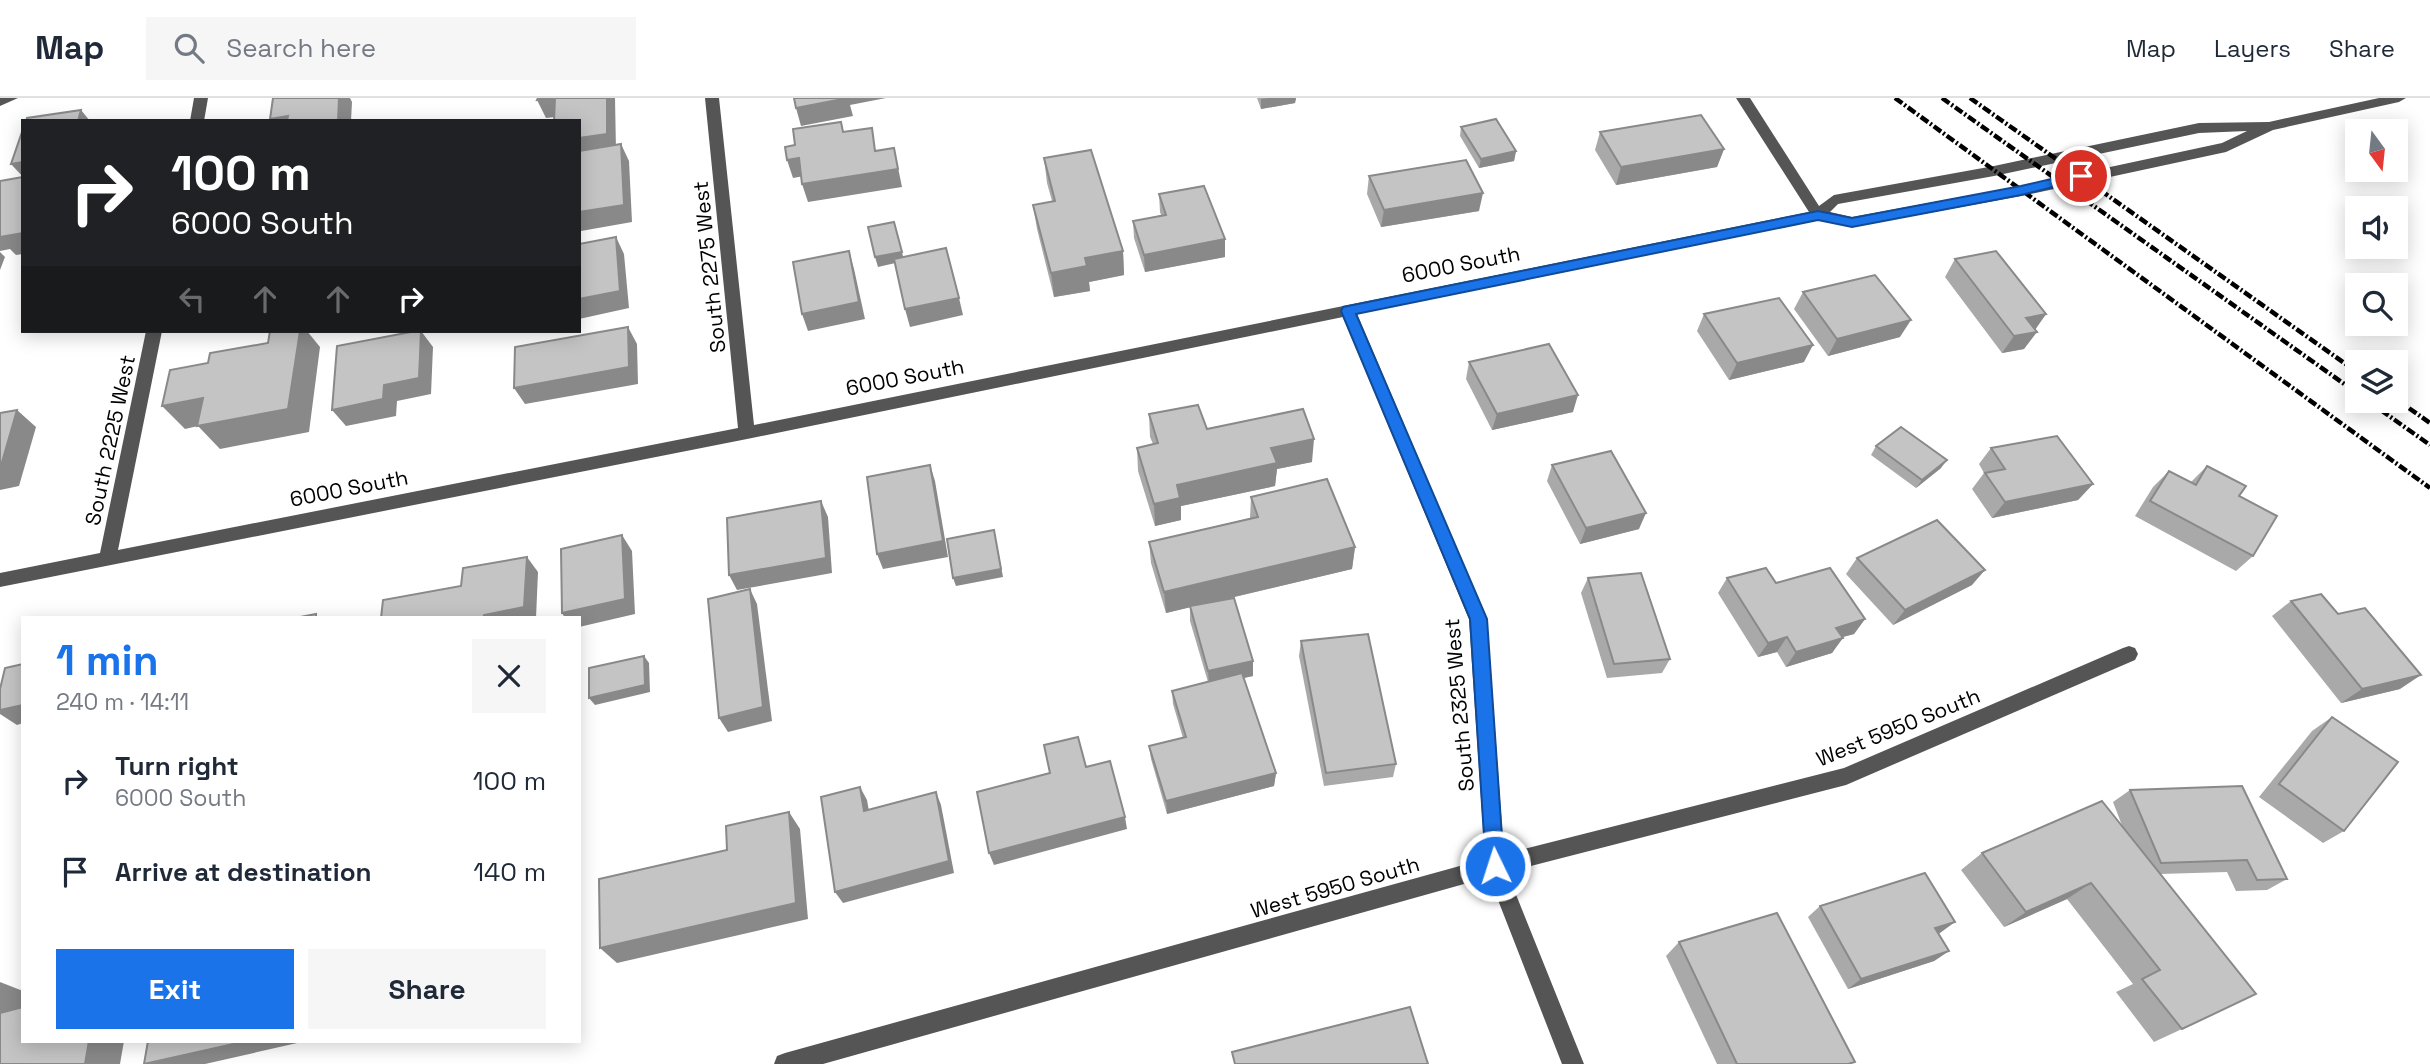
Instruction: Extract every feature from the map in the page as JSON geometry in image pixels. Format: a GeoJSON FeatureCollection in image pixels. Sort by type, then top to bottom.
{"type":"FeatureCollection","features":[{"type":"Feature","properties":{"kind":"street"},"geometry":{"type":"LineString","coordinates":[[0,102],[11,98]]}},
{"type":"Feature","properties":{"kind":"street"},"geometry":{"type":"LineString","coordinates":[[197,119],[201,98]]}},
{"type":"Feature","properties":{"kind":"street","name":"South 2275 West"},"geometry":{"type":"LineString","coordinates":[[712,98],[747,433]]}},
{"type":"Feature","properties":{"kind":"street"},"geometry":{"type":"LineString","coordinates":[[1743,98],[1818,215]]}},
{"type":"Feature","properties":{"kind":"street"},"geometry":{"type":"LineString","coordinates":[[2269,127],[2399,98]]}},
{"type":"Feature","properties":{"kind":"street","name":"6000 South"},"geometry":{"type":"LineString","coordinates":[[1818,215],[1834,200],[1994,171],[2199,128],[2269,127]]}},
{"type":"Feature","properties":{"kind":"street","name":"6000 South"},"geometry":{"type":"LineString","coordinates":[[0,580],[747,433],[1818,215],[1852,222],[2021,191],[2226,147],[2269,127]]}},
{"type":"Feature","properties":{"kind":"street","name":"South 2325 West"},"geometry":{"type":"LineString","coordinates":[[1348,311],[1478,619],[1495,866],[1573,1064]]}},
{"type":"Feature","properties":{"kind":"street","name":"South 2225 West"},"geometry":{"type":"LineString","coordinates":[[107,559],[154,333]]}},
{"type":"Feature","properties":{"kind":"street","name":"West 5950 South"},"geometry":{"type":"LineString","coordinates":[[785,1064],[1495,866],[1846,776],[2129,654]]}},
{"type":"Feature","properties":{"kind":"building"},"geometry":{"type":"Polygon","coordinates":[[[273,98],[339,98],[338,119],[287,119],[288,116],[270,119],[273,98]]]}},
{"type":"Feature","properties":{"kind":"building"},"geometry":{"type":"Polygon","coordinates":[[[555,98],[607,98],[607,134],[581,138],[581,119],[554,119],[555,98]]]}},
{"type":"Feature","properties":{"kind":"building"},"geometry":{"type":"Polygon","coordinates":[[[794,98],[848,98],[796,108],[794,98]]]}},
{"type":"Feature","properties":{"kind":"building"},"geometry":{"type":"Polygon","coordinates":[[[81,110],[79,119],[27,118],[81,110]]]}},
{"type":"Feature","properties":{"kind":"building"},"geometry":{"type":"Polygon","coordinates":[[[1701,115],[1724,149],[1621,167],[1600,132],[1701,115]]]}},
{"type":"Feature","properties":{"kind":"building"},"geometry":{"type":"Polygon","coordinates":[[[1496,119],[1516,151],[1481,159],[1461,127],[1496,119]]]}},
{"type":"Feature","properties":{"kind":"building"},"geometry":{"type":"Polygon","coordinates":[[[841,122],[843,132],[872,128],[875,151],[894,148],[898,169],[802,184],[799,158],[787,160],[785,147],[795,145],[793,129],[841,122]]]}},
{"type":"Feature","properties":{"kind":"building"},"geometry":{"type":"Polygon","coordinates":[[[21,135],[21,162],[11,164],[21,135]]]}},
{"type":"Feature","properties":{"kind":"building"},"geometry":{"type":"Polygon","coordinates":[[[621,144],[624,205],[581,212],[581,151],[621,144]]]}},
{"type":"Feature","properties":{"kind":"building"},"geometry":{"type":"Polygon","coordinates":[[[1091,150],[1123,251],[1085,258],[1087,266],[1051,273],[1033,205],[1055,201],[1044,158],[1091,150]]]}},
{"type":"Feature","properties":{"kind":"building"},"geometry":{"type":"Polygon","coordinates":[[[1466,160],[1483,193],[1384,210],[1369,176],[1466,160]]]}},
{"type":"Feature","properties":{"kind":"building"},"geometry":{"type":"Polygon","coordinates":[[[21,177],[21,233],[0,237],[0,181],[21,177]]]}},
{"type":"Feature","properties":{"kind":"building"},"geometry":{"type":"Polygon","coordinates":[[[1204,186],[1225,239],[1144,255],[1133,221],[1166,215],[1159,194],[1204,186]]]}},
{"type":"Feature","properties":{"kind":"building"},"geometry":{"type":"Polygon","coordinates":[[[894,222],[902,252],[875,257],[868,227],[894,222]]]}},
{"type":"Feature","properties":{"kind":"building"},"geometry":{"type":"Polygon","coordinates":[[[616,237],[620,291],[581,299],[581,244],[616,237]]]}},
{"type":"Feature","properties":{"kind":"building"},"geometry":{"type":"Polygon","coordinates":[[[946,248],[959,298],[905,309],[894,259],[946,248]]]}},
{"type":"Feature","properties":{"kind":"building"},"geometry":{"type":"Polygon","coordinates":[[[849,251],[859,302],[802,314],[793,262],[849,251]]]}},
{"type":"Feature","properties":{"kind":"building"},"geometry":{"type":"Polygon","coordinates":[[[1996,251],[2046,314],[2026,318],[2037,332],[2014,336],[1955,259],[1996,251]]]}},
{"type":"Feature","properties":{"kind":"building"},"geometry":{"type":"Polygon","coordinates":[[[1875,275],[1911,320],[1837,339],[1803,292],[1875,275]]]}},
{"type":"Feature","properties":{"kind":"building"},"geometry":{"type":"Polygon","coordinates":[[[1779,298],[1813,345],[1737,363],[1704,314],[1779,298]]]}},
{"type":"Feature","properties":{"kind":"building"},"geometry":{"type":"Polygon","coordinates":[[[628,327],[629,367],[514,388],[515,347],[628,327]]]}},
{"type":"Feature","properties":{"kind":"building"},"geometry":{"type":"Polygon","coordinates":[[[270,333],[300,333],[288,409],[197,426],[203,398],[162,406],[170,370],[208,363],[210,353],[268,343],[270,333]]]}},
{"type":"Feature","properties":{"kind":"building"},"geometry":{"type":"Polygon","coordinates":[[[405,333],[421,333],[419,378],[384,385],[383,399],[332,410],[337,346],[405,333]]]}},
{"type":"Feature","properties":{"kind":"building"},"geometry":{"type":"Polygon","coordinates":[[[1549,344],[1578,395],[1497,414],[1469,362],[1549,344]]]}},
{"type":"Feature","properties":{"kind":"building"},"geometry":{"type":"Polygon","coordinates":[[[1198,405],[1207,429],[1303,409],[1314,439],[1271,448],[1277,463],[1177,485],[1180,498],[1154,504],[1137,448],[1158,443],[1149,414],[1198,405]]]}},
{"type":"Feature","properties":{"kind":"building"},"geometry":{"type":"Polygon","coordinates":[[[17,410],[0,469],[0,413],[17,410]]]}},
{"type":"Feature","properties":{"kind":"building"},"geometry":{"type":"Polygon","coordinates":[[[1901,427],[1947,460],[1922,480],[1876,446],[1901,427]]]}},
{"type":"Feature","properties":{"kind":"building"},"geometry":{"type":"Polygon","coordinates":[[[2057,436],[2093,484],[2005,502],[1985,473],[2005,469],[1991,448],[2057,436]]]}},
{"type":"Feature","properties":{"kind":"building"},"geometry":{"type":"Polygon","coordinates":[[[1611,451],[1646,513],[1586,528],[1552,465],[1611,451]]]}},
{"type":"Feature","properties":{"kind":"building"},"geometry":{"type":"Polygon","coordinates":[[[930,465],[943,541],[877,554],[867,477],[930,465]]]}},
{"type":"Feature","properties":{"kind":"building"},"geometry":{"type":"Polygon","coordinates":[[[2207,466],[2246,486],[2239,496],[2277,516],[2253,556],[2150,501],[2169,471],[2196,485],[2207,466]]]}},
{"type":"Feature","properties":{"kind":"building"},"geometry":{"type":"Polygon","coordinates":[[[1327,479],[1355,547],[1164,592],[1149,542],[1258,517],[1251,497],[1327,479]]]}},
{"type":"Feature","properties":{"kind":"building"},"geometry":{"type":"Polygon","coordinates":[[[821,501],[826,558],[729,575],[727,518],[821,501]]]}},
{"type":"Feature","properties":{"kind":"building"},"geometry":{"type":"Polygon","coordinates":[[[1937,520],[1985,570],[1905,610],[1857,558],[1937,520]]]}},
{"type":"Feature","properties":{"kind":"building"},"geometry":{"type":"Polygon","coordinates":[[[994,530],[1001,569],[953,578],[947,539],[994,530]]]}},
{"type":"Feature","properties":{"kind":"building"},"geometry":{"type":"Polygon","coordinates":[[[622,535],[625,599],[562,613],[561,549],[622,535]]]}},
{"type":"Feature","properties":{"kind":"building"},"geometry":{"type":"Polygon","coordinates":[[[527,557],[524,607],[484,616],[381,616],[383,600],[461,586],[463,568],[527,557]]]}},
{"type":"Feature","properties":{"kind":"building"},"geometry":{"type":"Polygon","coordinates":[[[1766,568],[1776,583],[1830,568],[1865,619],[1836,628],[1843,638],[1796,652],[1787,637],[1768,643],[1727,578],[1766,568]]]}},
{"type":"Feature","properties":{"kind":"building"},"geometry":{"type":"Polygon","coordinates":[[[1641,573],[1670,659],[1614,664],[1588,578],[1641,573]]]}},
{"type":"Feature","properties":{"kind":"building"},"geometry":{"type":"Polygon","coordinates":[[[750,589],[763,707],[719,718],[708,599],[750,589]]]}},
{"type":"Feature","properties":{"kind":"building"},"geometry":{"type":"Polygon","coordinates":[[[2321,594],[2338,614],[2365,608],[2421,675],[2362,689],[2291,601],[2321,594]]]}},
{"type":"Feature","properties":{"kind":"building"},"geometry":{"type":"Polygon","coordinates":[[[1234,598],[1253,661],[1208,671],[1190,606],[1234,598]]]}},
{"type":"Feature","properties":{"kind":"building"},"geometry":{"type":"Polygon","coordinates":[[[1368,634],[1396,764],[1326,773],[1301,641],[1368,634]]]}},
{"type":"Feature","properties":{"kind":"building"},"geometry":{"type":"Polygon","coordinates":[[[644,656],[645,685],[589,698],[589,668],[644,656]]]}},
{"type":"Feature","properties":{"kind":"building"},"geometry":{"type":"Polygon","coordinates":[[[21,664],[21,705],[0,710],[0,689],[5,668],[21,664]]]}},
{"type":"Feature","properties":{"kind":"building"},"geometry":{"type":"Polygon","coordinates":[[[1242,673],[1276,773],[1166,801],[1149,746],[1186,737],[1172,691],[1242,673]]]}},
{"type":"Feature","properties":{"kind":"building"},"geometry":{"type":"Polygon","coordinates":[[[2332,717],[2398,762],[2344,831],[2279,784],[2332,717]]]}},
{"type":"Feature","properties":{"kind":"building"},"geometry":{"type":"Polygon","coordinates":[[[1078,737],[1086,767],[1110,761],[1125,817],[989,853],[977,792],[1050,773],[1044,745],[1078,737]]]}},
{"type":"Feature","properties":{"kind":"building"},"geometry":{"type":"Polygon","coordinates":[[[2242,786],[2287,879],[2257,880],[2247,860],[2161,863],[2130,790],[2242,786]]]}},
{"type":"Feature","properties":{"kind":"building"},"geometry":{"type":"Polygon","coordinates":[[[860,787],[864,811],[936,792],[949,861],[835,892],[821,797],[860,787]]]}},
{"type":"Feature","properties":{"kind":"building"},"geometry":{"type":"Polygon","coordinates":[[[2102,801],[2256,994],[2182,1029],[2142,979],[2160,970],[2091,883],[2026,912],[1982,853],[2102,801]]]}},
{"type":"Feature","properties":{"kind":"building"},"geometry":{"type":"Polygon","coordinates":[[[789,812],[796,903],[600,948],[599,879],[727,850],[726,826],[789,812]]]}},
{"type":"Feature","properties":{"kind":"building"},"geometry":{"type":"Polygon","coordinates":[[[1925,873],[1955,922],[1935,928],[1949,951],[1861,979],[1820,906],[1925,873]]]}},
{"type":"Feature","properties":{"kind":"building"},"geometry":{"type":"Polygon","coordinates":[[[1777,913],[1855,1062],[1737,1064],[1679,942],[1777,913]]]}},
{"type":"Feature","properties":{"kind":"building"},"geometry":{"type":"Polygon","coordinates":[[[1410,1007],[1428,1064],[1235,1064],[1232,1052],[1410,1007]]]}},
{"type":"Feature","properties":{"kind":"building"},"geometry":{"type":"Polygon","coordinates":[[[21,1008],[21,1043],[89,1043],[85,1064],[0,1064],[0,1013],[21,1008]]]}},
{"type":"Feature","properties":{"kind":"building"},"geometry":{"type":"Polygon","coordinates":[[[148,1043],[238,1043],[144,1064],[148,1043]]]}},
{"type":"Feature","properties":{"kind":"railway"},"geometry":{"type":"LineString","coordinates":[[1895,98],[2430,488]]}},
{"type":"Feature","properties":{"kind":"railway"},"geometry":{"type":"LineString","coordinates":[[1942,98],[2345,384]]}},
{"type":"Feature","properties":{"kind":"railway"},"geometry":{"type":"LineString","coordinates":[[1970,98],[2345,364]]}},
{"type":"Feature","properties":{"kind":"railway"},"geometry":{"type":"LineString","coordinates":[[2408,407],[2430,423]]}},
{"type":"Feature","properties":{"kind":"railway"},"geometry":{"type":"LineString","coordinates":[[2385,413],[2430,445]]}},
{"type":"Feature","properties":{"kind":"route"},"geometry":{"type":"LineString","coordinates":[[1495,866],[1478,619],[1348,311],[1818,215],[1852,222],[2021,191],[2081,176]]}}]}
